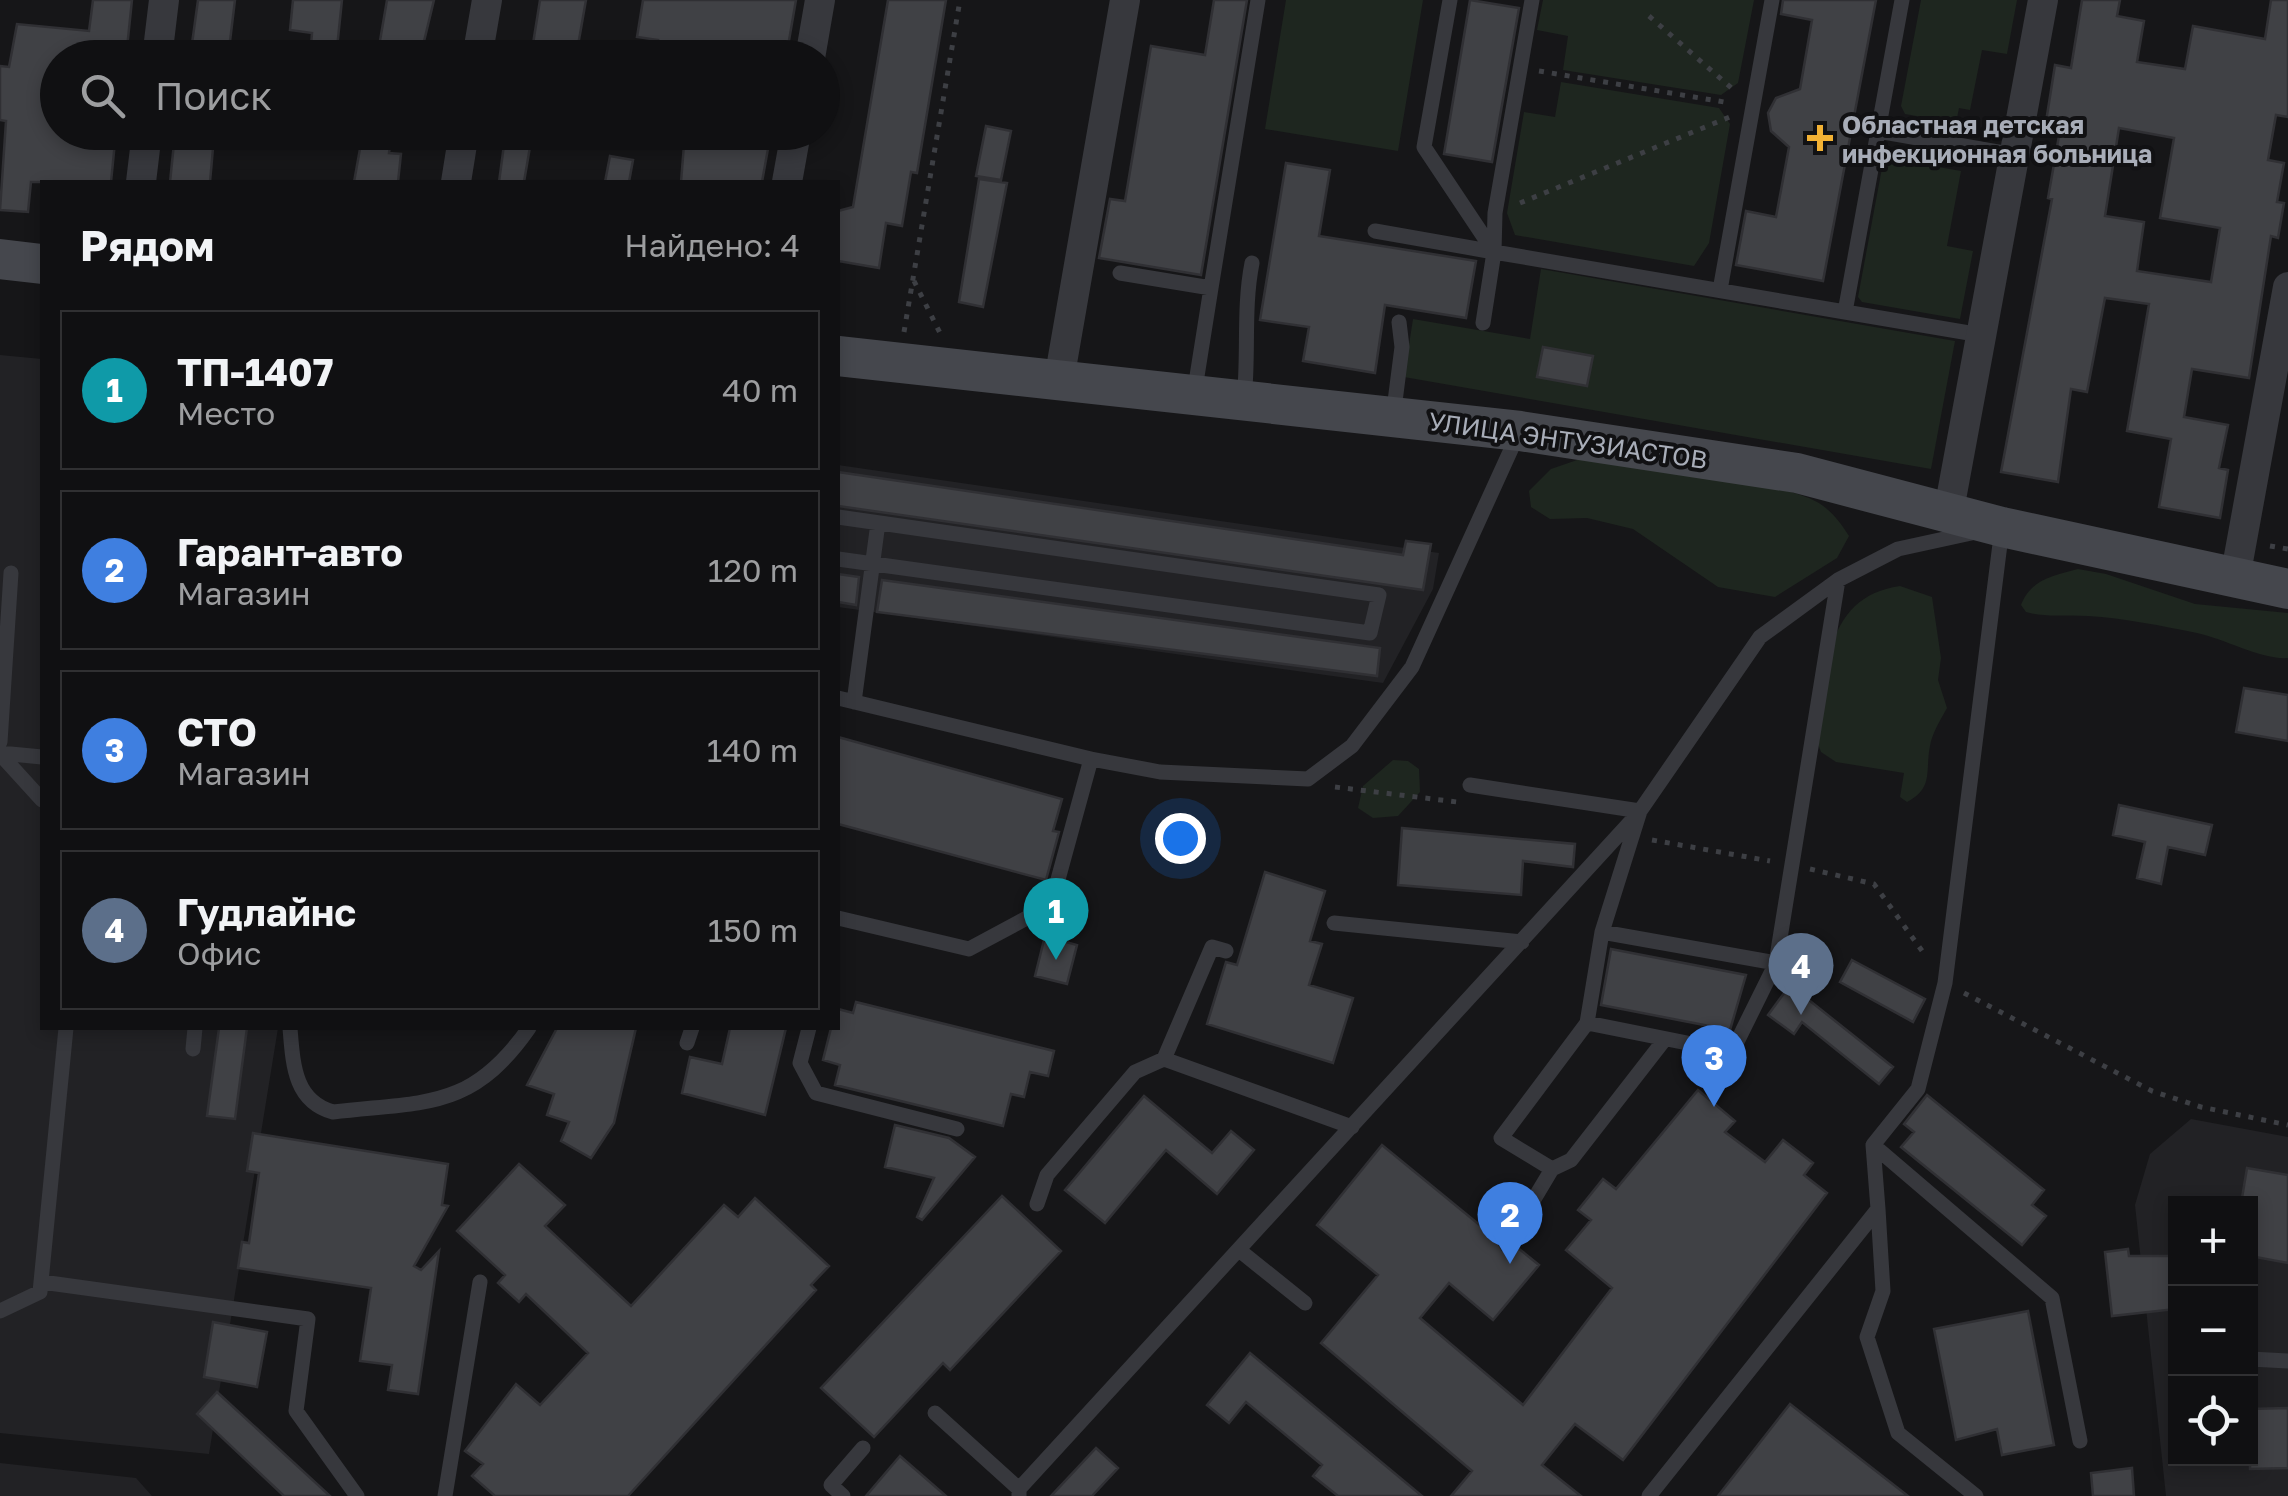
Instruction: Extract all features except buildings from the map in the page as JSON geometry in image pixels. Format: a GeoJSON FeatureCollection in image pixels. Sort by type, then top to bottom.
{"type":"FeatureCollection","features":[{"type":"Feature","properties":{"kind":"street"},"geometry":{"type":"LineString","coordinates":[[159,40],[164,0]]}},
{"type":"Feature","properties":{"kind":"street"},"geometry":{"type":"LineString","coordinates":[[480,40],[487,0]]}},
{"type":"Feature","properties":{"kind":"street"},"geometry":{"type":"LineString","coordinates":[[813,40],[820,0]]}},
{"type":"Feature","properties":{"kind":"street"},"geometry":{"type":"LineString","coordinates":[[1059,380],[1126,0]]}},
{"type":"Feature","properties":{"kind":"street"},"geometry":{"type":"LineString","coordinates":[[1949,510],[2044,0]]}},
{"type":"Feature","properties":{"kind":"street"},"geometry":{"type":"LineString","coordinates":[[140,180],[144,150]]}},
{"type":"Feature","properties":{"kind":"street"},"geometry":{"type":"LineString","coordinates":[[456,180],[461,150]]}},
{"type":"Feature","properties":{"kind":"street"},"geometry":{"type":"LineString","coordinates":[[787,180],[793,150]]}},
{"type":"Feature","properties":{"kind":"street"},"geometry":{"type":"LineString","coordinates":[[0,259],[40,264]]}},
{"type":"Feature","properties":{"kind":"street"},"geometry":{"type":"LineString","coordinates":[[2235,578],[2288,287]]}},
{"type":"Feature","properties":{"kind":"street","name":"УЛИЦА ЭНТУЗИАСТОВ"},"geometry":{"type":"LineString","coordinates":[[840,356],[1520,431],[1797,473],[2002,527],[2288,589]]}},
{"type":"Feature","properties":{"kind":"lane"},"geometry":{"type":"LineString","coordinates":[[1194,395],[1258,0]]}},
{"type":"Feature","properties":{"kind":"lane"},"geometry":{"type":"LineString","coordinates":[[1450,0],[1424,147],[1494,252]]}},
{"type":"Feature","properties":{"kind":"lane"},"geometry":{"type":"LineString","coordinates":[[1483,323],[1494,252],[1495,214],[1532,0]]}},
{"type":"Feature","properties":{"kind":"lane"},"geometry":{"type":"LineString","coordinates":[[1720,290],[1772,0]]}},
{"type":"Feature","properties":{"kind":"lane"},"geometry":{"type":"LineString","coordinates":[[1845,312],[1902,0]]}},
{"type":"Feature","properties":{"kind":"lane"},"geometry":{"type":"LineString","coordinates":[[1878,131],[2014,155]]}},
{"type":"Feature","properties":{"kind":"lane"},"geometry":{"type":"LineString","coordinates":[[1375,231],[1981,335]]}},
{"type":"Feature","properties":{"kind":"lane"},"geometry":{"type":"LineString","coordinates":[[1244,400],[1248,363],[1246,298],[1252,263]]}},
{"type":"Feature","properties":{"kind":"lane"},"geometry":{"type":"LineString","coordinates":[[1120,273],[1211,288]]}},
{"type":"Feature","properties":{"kind":"lane"},"geometry":{"type":"LineString","coordinates":[[1393,417],[1402,347],[1399,322]]}},
{"type":"Feature","properties":{"kind":"lane"},"geometry":{"type":"LineString","coordinates":[[878,523],[846,700],[1160,772],[1308,779],[1352,746],[1412,667],[1520,431]]}},
{"type":"Feature","properties":{"kind":"lane"},"geometry":{"type":"LineString","coordinates":[[840,517],[1380,596],[1370,633],[840,558]]}},
{"type":"Feature","properties":{"kind":"lane"},"geometry":{"type":"LineString","coordinates":[[935,1413],[1019,1492],[1640,811],[1760,637],[1838,580],[1898,549],[2002,527],[1945,983],[1918,1089],[1873,1145],[1883,1291],[1867,1337],[1898,1433],[1976,1496]]}},
{"type":"Feature","properties":{"kind":"lane"},"geometry":{"type":"LineString","coordinates":[[0,742],[5,600],[11,572]]}},
{"type":"Feature","properties":{"kind":"lane"},"geometry":{"type":"LineString","coordinates":[[1587,1023],[1732,1052],[1776,963],[1794,865],[1803,848],[1838,580]]}},
{"type":"Feature","properties":{"kind":"lane"},"geometry":{"type":"LineString","coordinates":[[0,753],[40,757]]}},
{"type":"Feature","properties":{"kind":"lane"},"geometry":{"type":"LineString","coordinates":[[0,753],[40,798]]}},
{"type":"Feature","properties":{"kind":"lane"},"geometry":{"type":"LineString","coordinates":[[840,918],[968,949],[1052,905],[1091,759]]}},
{"type":"Feature","properties":{"kind":"lane"},"geometry":{"type":"LineString","coordinates":[[1470,785],[1640,811]]}},
{"type":"Feature","properties":{"kind":"lane"},"geometry":{"type":"LineString","coordinates":[[1552,1169],[1501,1138],[1587,1023],[1602,932],[1640,811]]}},
{"type":"Feature","properties":{"kind":"lane"},"geometry":{"type":"LineString","coordinates":[[1334,923],[1522,942]]}},
{"type":"Feature","properties":{"kind":"lane"},"geometry":{"type":"LineString","coordinates":[[1602,932],[1776,963]]}},
{"type":"Feature","properties":{"kind":"lane"},"geometry":{"type":"LineString","coordinates":[[1038,1204],[1046,1175],[1134,1072],[1164,1058],[1212,946],[1226,950]]}},
{"type":"Feature","properties":{"kind":"lane"},"geometry":{"type":"LineString","coordinates":[[0,1310],[40,1292],[66,1030]]}},
{"type":"Feature","properties":{"kind":"lane"},"geometry":{"type":"LineString","coordinates":[[193,1049],[195,1030]]}},
{"type":"Feature","properties":{"kind":"lane"},"geometry":{"type":"LineString","coordinates":[[290,1030],[293,1066],[301,1090],[314,1107],[333,1112],[454,1098],[483,1080],[526,1030]]}},
{"type":"Feature","properties":{"kind":"lane"},"geometry":{"type":"LineString","coordinates":[[808,1030],[800,1064],[816,1093],[957,1129]]}},
{"type":"Feature","properties":{"kind":"lane"},"geometry":{"type":"LineString","coordinates":[[1509,1240],[1552,1169],[1571,1160],[1666,1039]]}},
{"type":"Feature","properties":{"kind":"lane"},"geometry":{"type":"LineString","coordinates":[[1164,1058],[1352,1127]]}},
{"type":"Feature","properties":{"kind":"lane"},"geometry":{"type":"LineString","coordinates":[[1873,1145],[2052,1298],[2080,1441]]}},
{"type":"Feature","properties":{"kind":"lane"},"geometry":{"type":"LineString","coordinates":[[1648,1496],[1878,1209]]}},
{"type":"Feature","properties":{"kind":"lane"},"geometry":{"type":"LineString","coordinates":[[1239,1250],[1306,1303]]}},
{"type":"Feature","properties":{"kind":"lane"},"geometry":{"type":"LineString","coordinates":[[42,1282],[308,1319],[296,1411],[357,1496]]}},
{"type":"Feature","properties":{"kind":"lane"},"geometry":{"type":"LineString","coordinates":[[444,1496],[480,1282]]}},
{"type":"Feature","properties":{"kind":"lane"},"geometry":{"type":"LineString","coordinates":[[2258,1359],[2288,1361]]}},
{"type":"Feature","properties":{"kind":"lane"},"geometry":{"type":"LineString","coordinates":[[844,1496],[831,1486],[863,1448]]}},
{"type":"Feature","properties":{"kind":"path"},"geometry":{"type":"LineString","coordinates":[[900,362],[960,0]]}},
{"type":"Feature","properties":{"kind":"path"},"geometry":{"type":"LineString","coordinates":[[1648,16],[1753,107]]}},
{"type":"Feature","properties":{"kind":"path"},"geometry":{"type":"LineString","coordinates":[[1520,68],[1753,107]]}},
{"type":"Feature","properties":{"kind":"path"},"geometry":{"type":"LineString","coordinates":[[1495,214],[1753,107]]}},
{"type":"Feature","properties":{"kind":"path"},"geometry":{"type":"LineString","coordinates":[[913,273],[915,289],[938,326],[951,368]]}},
{"type":"Feature","properties":{"kind":"path"},"geometry":{"type":"LineString","coordinates":[[1308,779],[1352,793],[1459,802],[1470,785]]}},
{"type":"Feature","properties":{"kind":"path"},"geometry":{"type":"LineString","coordinates":[[1632,836],[1794,865],[1874,884],[1945,983],[2152,1092],[2288,1125]]}},
{"type":"Feature","properties":{"kind":"shaded area"},"geometry":{"type":"Polygon","coordinates":[[[1286,0],[1423,0],[1398,151],[1265,129],[1286,0]]]}},
{"type":"Feature","properties":{"kind":"shaded area"},"geometry":{"type":"Polygon","coordinates":[[[1543,0],[1754,0],[1738,83],[1721,95],[1563,70],[1568,36],[1537,30],[1543,0]]]}},
{"type":"Feature","properties":{"kind":"shaded area"},"geometry":{"type":"Polygon","coordinates":[[[1921,0],[2017,0],[2007,54],[1982,50],[1970,110],[1959,108],[1956,123],[1905,114],[1901,106],[1921,0]]]}},
{"type":"Feature","properties":{"kind":"shaded area"},"geometry":{"type":"Polygon","coordinates":[[[1561,82],[1719,108],[1730,124],[1709,243],[1694,266],[1515,235],[1507,213],[1524,112],[1555,117],[1561,82]]]}},
{"type":"Feature","properties":{"kind":"shaded area"},"geometry":{"type":"Polygon","coordinates":[[[1893,159],[1961,171],[1947,246],[1973,251],[1960,319],[1862,302],[1858,297],[1882,168],[1893,159]]]}},
{"type":"Feature","properties":{"kind":"shaded area"},"geometry":{"type":"Polygon","coordinates":[[[1541,269],[1955,341],[1931,469],[1404,377],[1413,319],[1530,339],[1541,269]]]}},
{"type":"Feature","properties":{"kind":"shaded area"},"geometry":{"type":"Polygon","coordinates":[[[0,355],[40,359],[40,1030],[278,1030],[209,1454],[0,1433],[0,355]]]}},
{"type":"Feature","properties":{"kind":"shaded area"},"geometry":{"type":"Polygon","coordinates":[[[1580,459],[1739,481],[1798,494],[1827,509],[1849,536],[1837,558],[1775,597],[1718,587],[1633,529],[1587,518],[1550,519],[1531,507],[1529,491],[1551,469],[1580,459]]]}},
{"type":"Feature","properties":{"kind":"shaded area"},"geometry":{"type":"Polygon","coordinates":[[[840,465],[1439,553],[1433,589],[1383,683],[840,607],[840,465]]]}},
{"type":"Feature","properties":{"kind":"shaded area"},"geometry":{"type":"Polygon","coordinates":[[[2078,569],[2106,574],[2195,604],[2288,613],[2288,658],[2143,623],[2026,612],[2021,605],[2037,584],[2078,569]]]}},
{"type":"Feature","properties":{"kind":"shaded area"},"geometry":{"type":"Polygon","coordinates":[[[1900,586],[1932,597],[1941,658],[1938,680],[1947,708],[1931,741],[1925,785],[1907,802],[1900,797],[1904,773],[1836,762],[1821,752],[1818,744],[1826,669],[1841,624],[1855,606],[1874,593],[1900,586]]]}},
{"type":"Feature","properties":{"kind":"shaded area"},"geometry":{"type":"Polygon","coordinates":[[[1393,760],[1408,761],[1419,769],[1420,792],[1398,816],[1373,818],[1358,808],[1363,786],[1393,760]]]}},
{"type":"Feature","properties":{"kind":"shaded area"},"geometry":{"type":"Polygon","coordinates":[[[2191,1119],[2288,1137],[2288,1496],[2166,1496],[2135,1205],[2150,1154],[2191,1119]]]}},
{"type":"Feature","properties":{"kind":"shaded area"},"geometry":{"type":"Polygon","coordinates":[[[0,1463],[136,1478],[152,1496],[0,1496],[0,1463]]]}},
{"type":"Feature","properties":{"kind":"place","name":"Областная детская инфекционная больница"},"geometry":{"type":"Point","coordinates":[1820,138]}},
{"type":"Feature","properties":{"kind":"place","name":"ТП-1407"},"geometry":{"type":"Point","coordinates":[1056,960]}},
{"type":"Feature","properties":{"kind":"place","name":"Гудлайнс"},"geometry":{"type":"Point","coordinates":[1801,1015]}},
{"type":"Feature","properties":{"kind":"place","name":"СТО"},"geometry":{"type":"Point","coordinates":[1714,1107]}},
{"type":"Feature","properties":{"kind":"place","name":"Гарант-авто"},"geometry":{"type":"Point","coordinates":[1510,1264]}}]}
